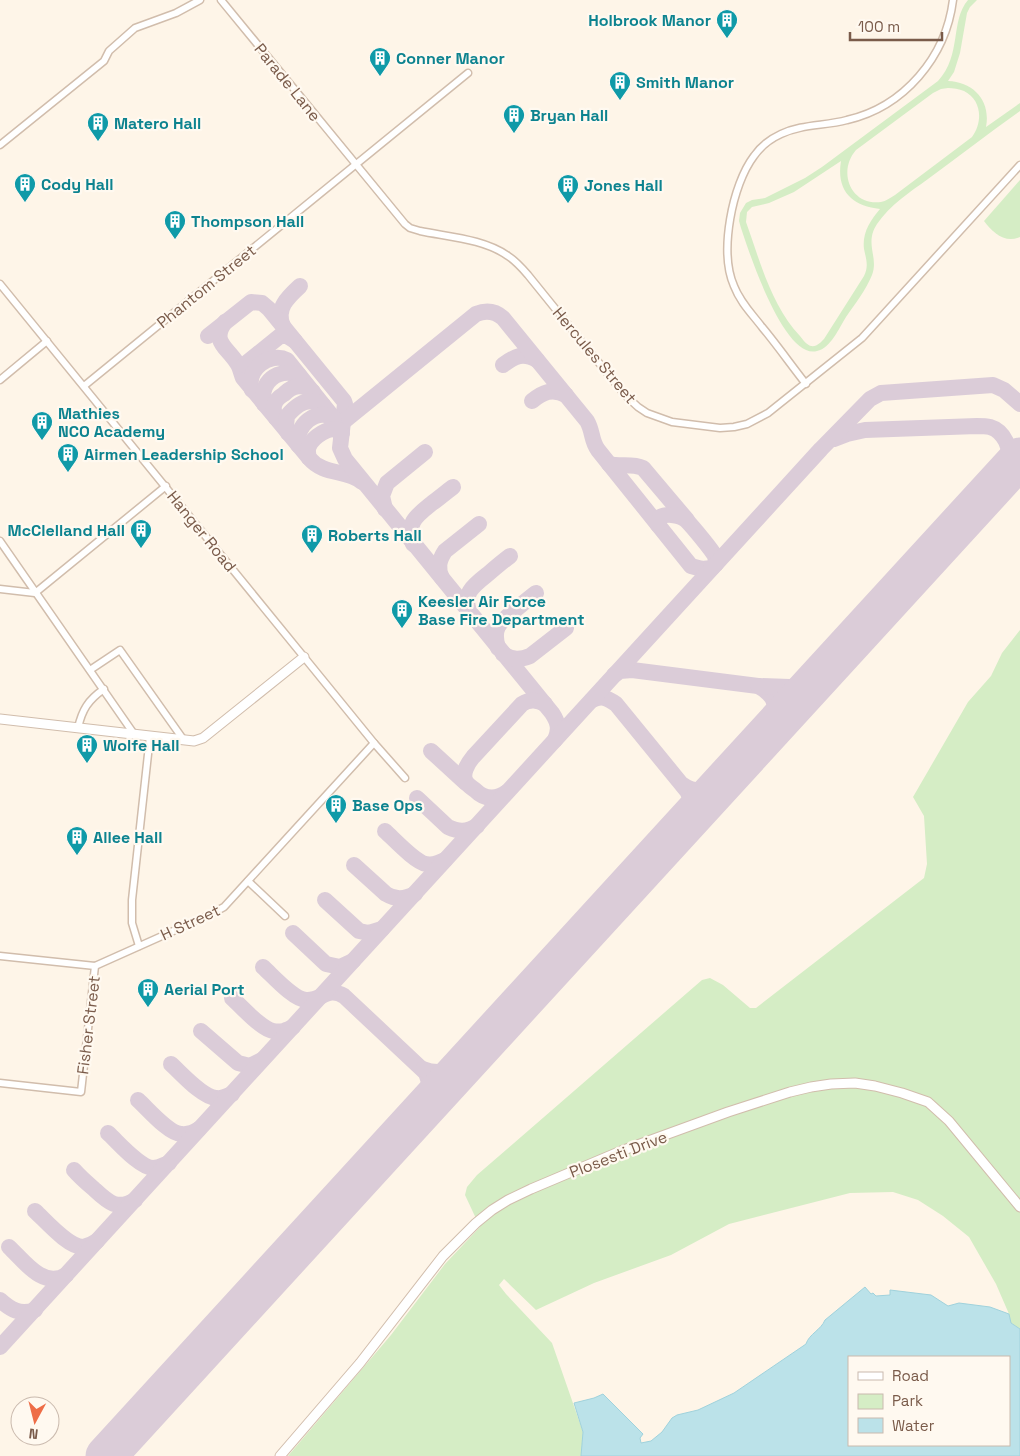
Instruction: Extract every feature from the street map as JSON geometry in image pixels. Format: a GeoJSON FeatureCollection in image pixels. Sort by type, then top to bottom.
{"type":"FeatureCollection","features":[{"type":"Feature","properties":{"kind":"street"},"geometry":{"type":"LineString","coordinates":[[0,145],[104,61],[109,51],[135,28],[176,13],[194,5],[200,0]]}},
{"type":"Feature","properties":{"kind":"street","name":"Parade Lane"},"geometry":{"type":"LineString","coordinates":[[221,0],[355,164]]}},
{"type":"Feature","properties":{"kind":"street"},"geometry":{"type":"LineString","coordinates":[[806,384],[753,316],[734,286],[729,269],[728,248],[733,207],[740,184],[754,156],[773,138],[791,130],[836,123],[861,116],[884,106],[903,93],[920,76],[935,55],[947,28],[953,0]]}},
{"type":"Feature","properties":{"kind":"street","name":"Phantom Street"},"geometry":{"type":"LineString","coordinates":[[84,386],[468,73]]}},
{"type":"Feature","properties":{"kind":"street","name":"Hercules Street"},"geometry":{"type":"LineString","coordinates":[[355,164],[399,218],[410,228],[488,245],[514,260],[625,394],[638,407],[647,413],[672,422],[720,428],[747,424],[768,414],[862,338],[1020,165]]}},
{"type":"Feature","properties":{"kind":"street","name":"Hanger Road"},"geometry":{"type":"LineString","coordinates":[[0,284],[374,743],[405,778]]}},
{"type":"Feature","properties":{"kind":"street"},"geometry":{"type":"LineString","coordinates":[[0,380],[47,341]]}},
{"type":"Feature","properties":{"kind":"street"},"geometry":{"type":"LineString","coordinates":[[0,589],[35,593],[166,486]]}},
{"type":"Feature","properties":{"kind":"street"},"geometry":{"type":"LineString","coordinates":[[0,542],[134,734]]}},
{"type":"Feature","properties":{"kind":"street"},"geometry":{"type":"LineString","coordinates":[[90,670],[120,650],[183,739]]}},
{"type":"Feature","properties":{"kind":"street"},"geometry":{"type":"LineString","coordinates":[[0,719],[194,741],[203,738],[304,657]]}},
{"type":"Feature","properties":{"kind":"street"},"geometry":{"type":"LineString","coordinates":[[78,728],[83,709],[88,702],[104,689]]}},
{"type":"Feature","properties":{"kind":"street"},"geometry":{"type":"LineString","coordinates":[[139,946],[132,923],[132,900],[150,736]]}},
{"type":"Feature","properties":{"kind":"street","name":"H Street"},"geometry":{"type":"LineString","coordinates":[[95,966],[224,907],[374,743]]}},
{"type":"Feature","properties":{"kind":"street"},"geometry":{"type":"LineString","coordinates":[[248,880],[285,916]]}},
{"type":"Feature","properties":{"kind":"street"},"geometry":{"type":"LineString","coordinates":[[0,956],[95,966]]}},
{"type":"Feature","properties":{"kind":"street","name":"Fisher Street"},"geometry":{"type":"LineString","coordinates":[[0,1083],[81,1092],[95,966]]}},
{"type":"Feature","properties":{"kind":"street","name":"Plosesti Drive"},"geometry":{"type":"LineString","coordinates":[[280,1456],[360,1363],[444,1256],[476,1223],[492,1210],[531,1189],[621,1151],[728,1112],[790,1092],[817,1086],[855,1083],[902,1093],[928,1102],[949,1120],[1020,1207]]}},
{"type":"Feature","properties":{"kind":"green space"},"geometry":{"type":"Polygon","coordinates":[[[968,0],[977,0],[967,13],[960,53],[954,72],[948,81],[966,85],[979,95],[986,109],[986,127],[1020,103],[1020,111],[907,194],[888,211],[873,231],[874,268],[864,291],[826,346],[817,351],[805,349],[792,339],[770,302],[741,228],[739,221],[740,213],[746,203],[765,198],[805,178],[822,167],[938,81],[950,60],[963,8],[968,0]],[[948,88],[933,93],[856,150],[850,159],[848,177],[850,186],[862,199],[871,202],[881,202],[895,195],[972,137],[978,125],[979,112],[977,106],[970,95],[964,91],[948,88]],[[841,161],[794,192],[769,203],[752,207],[747,212],[746,222],[774,297],[790,324],[805,342],[811,346],[817,345],[824,339],[864,276],[867,266],[864,238],[870,223],[880,209],[861,204],[848,195],[841,181],[841,161]]]}},
{"type":"Feature","properties":{"kind":"green space"},"geometry":{"type":"Polygon","coordinates":[[[1020,180],[1020,237],[1014,239],[1004,238],[995,233],[984,221],[1020,180]]]}},
{"type":"Feature","properties":{"kind":"green space"},"geometry":{"type":"Polygon","coordinates":[[[1020,630],[1020,1329],[1011,1323],[996,1284],[969,1237],[943,1216],[918,1200],[893,1192],[850,1193],[729,1224],[671,1255],[594,1283],[536,1310],[504,1279],[499,1285],[552,1343],[583,1432],[581,1456],[288,1456],[391,1335],[445,1264],[480,1227],[465,1195],[467,1187],[477,1175],[702,980],[710,978],[723,985],[750,1008],[756,1008],[924,878],[927,864],[924,816],[913,797],[968,702],[991,676],[1002,653],[1020,630]]]}},
{"type":"Feature","properties":{"kind":"water"},"geometry":{"type":"Polygon","coordinates":[[[865,1287],[871,1294],[873,1293],[876,1296],[890,1295],[890,1290],[931,1295],[948,1306],[959,1303],[990,1307],[1009,1314],[1011,1323],[1020,1329],[1020,1456],[581,1456],[583,1432],[574,1403],[603,1394],[643,1434],[640,1438],[641,1443],[651,1441],[662,1432],[672,1418],[698,1410],[734,1393],[806,1344],[810,1337],[821,1327],[825,1320],[865,1287]]]}},
{"type":"Feature","properties":{"kind":"taxiway"},"geometry":{"type":"LineString","coordinates":[[283,326],[281,314],[284,304],[300,286]]}},
{"type":"Feature","properties":{"kind":"taxiway"},"geometry":{"type":"LineString","coordinates":[[208,336],[251,302],[262,303],[269,309],[344,401],[340,448],[345,459],[552,713],[558,726],[555,740]]}},
{"type":"Feature","properties":{"kind":"taxiway"},"geometry":{"type":"LineString","coordinates":[[343,422],[476,314],[483,312],[497,314],[503,318],[587,421],[598,450],[691,566],[702,569],[712,568]]}},
{"type":"Feature","properties":{"kind":"taxiway"},"geometry":{"type":"LineString","coordinates":[[225,322],[220,335],[222,344],[238,365],[243,378],[309,458],[321,468],[349,475],[362,482]]}},
{"type":"Feature","properties":{"kind":"taxiway"},"geometry":{"type":"LineString","coordinates":[[244,365],[280,336],[287,336],[295,341]]}},
{"type":"Feature","properties":{"kind":"taxiway"},"geometry":{"type":"LineString","coordinates":[[503,365],[519,356],[527,356],[537,360]]}},
{"type":"Feature","properties":{"kind":"taxiway"},"geometry":{"type":"LineString","coordinates":[[252,390],[252,376],[260,364],[273,358],[287,360],[336,421],[342,433]]}},
{"type":"Feature","properties":{"kind":"taxiway"},"geometry":{"type":"LineString","coordinates":[[264,404],[264,389],[272,378],[284,373],[299,375]]}},
{"type":"Feature","properties":{"kind":"taxiway"},"geometry":{"type":"LineString","coordinates":[[0,1347],[821,449],[870,399],[881,393],[993,385],[1004,390],[1020,404]]}},
{"type":"Feature","properties":{"kind":"taxiway"},"geometry":{"type":"LineString","coordinates":[[276,418],[275,402],[287,391],[294,387],[302,386],[313,392]]}},
{"type":"Feature","properties":{"kind":"taxiway"},"geometry":{"type":"LineString","coordinates":[[532,401],[540,395],[552,391],[566,395]]}},
{"type":"Feature","properties":{"kind":"taxiway"},"geometry":{"type":"LineString","coordinates":[[288,433],[286,426],[287,416],[295,408],[308,401],[318,402],[323,405]]}},
{"type":"Feature","properties":{"kind":"taxiway"},"geometry":{"type":"LineString","coordinates":[[298,445],[300,431],[308,420],[320,415],[334,418]]}},
{"type":"Feature","properties":{"kind":"taxiway"},"geometry":{"type":"LineString","coordinates":[[834,439],[865,430],[988,427],[999,432],[1006,441],[1010,458],[1004,474]]}},
{"type":"Feature","properties":{"kind":"taxiway"},"geometry":{"type":"LineString","coordinates":[[309,458],[309,446],[322,433],[335,429],[339,430],[341,437]]}},
{"type":"Feature","properties":{"kind":"taxiway"},"geometry":{"type":"LineString","coordinates":[[385,509],[382,496],[387,483],[425,452]]}},
{"type":"Feature","properties":{"kind":"taxiway"},"geometry":{"type":"LineString","coordinates":[[609,464],[643,468],[687,520]]}},
{"type":"Feature","properties":{"kind":"taxiway"},"geometry":{"type":"LineString","coordinates":[[413,544],[411,531],[417,516],[453,487]]}},
{"type":"Feature","properties":{"kind":"taxiway"},"geometry":{"type":"LineString","coordinates":[[658,525],[660,517],[666,515],[674,515],[687,521],[713,553],[716,564]]}},
{"type":"Feature","properties":{"kind":"taxiway"},"geometry":{"type":"LineString","coordinates":[[442,578],[439,564],[445,551],[479,524]]}},
{"type":"Feature","properties":{"kind":"taxiway"},"geometry":{"type":"LineString","coordinates":[[470,613],[467,600],[470,590],[510,556]]}},
{"type":"Feature","properties":{"kind":"taxiway"},"geometry":{"type":"LineString","coordinates":[[498,648],[496,641],[498,626],[536,593]]}},
{"type":"Feature","properties":{"kind":"taxiway"},"geometry":{"type":"LineString","coordinates":[[503,654],[516,659],[530,656],[566,628]]}},
{"type":"Feature","properties":{"kind":"taxiway"},"geometry":{"type":"LineString","coordinates":[[614,675],[620,671],[632,670],[758,686],[770,695],[775,705],[775,717],[771,731]]}},
{"type":"Feature","properties":{"kind":"taxiway"},"geometry":{"type":"LineString","coordinates":[[758,686],[790,687],[804,684],[820,677]]}},
{"type":"Feature","properties":{"kind":"taxiway"},"geometry":{"type":"LineString","coordinates":[[592,700],[604,698],[616,704],[687,791],[693,804],[690,818]]}},
{"type":"Feature","properties":{"kind":"taxiway"},"geometry":{"type":"LineString","coordinates":[[507,792],[491,798],[483,796],[470,786],[464,776],[469,762],[522,704],[528,701],[545,704]]}},
{"type":"Feature","properties":{"kind":"taxiway"},"geometry":{"type":"LineString","coordinates":[[431,751],[466,783]]}},
{"type":"Feature","properties":{"kind":"taxiway"},"geometry":{"type":"LineString","coordinates":[[683,785],[687,788],[700,790],[718,787]]}},
{"type":"Feature","properties":{"kind":"taxiway"},"geometry":{"type":"LineString","coordinates":[[417,798],[448,827],[462,831],[477,826]]}},
{"type":"Feature","properties":{"kind":"taxiway"},"geometry":{"type":"LineString","coordinates":[[385,831],[421,862],[429,865],[445,860]]}},
{"type":"Feature","properties":{"kind":"taxiway"},"geometry":{"type":"LineString","coordinates":[[354,865],[390,896],[400,898],[415,894]]}},
{"type":"Feature","properties":{"kind":"taxiway"},"geometry":{"type":"LineString","coordinates":[[325,900],[359,931],[369,933],[382,929]]}},
{"type":"Feature","properties":{"kind":"taxiway"},"geometry":{"type":"LineString","coordinates":[[293,933],[326,964],[340,967],[353,961]]}},
{"type":"Feature","properties":{"kind":"taxiway"},"geometry":{"type":"LineString","coordinates":[[263,967],[289,991],[301,999],[312,1000],[329,993],[338,993],[344,996],[426,1073],[430,1089],[428,1105]]}},
{"type":"Feature","properties":{"kind":"taxiway"},"geometry":{"type":"LineString","coordinates":[[232,998],[257,1022],[268,1029],[279,1032],[293,1027]]}},
{"type":"Feature","properties":{"kind":"taxiway"},"geometry":{"type":"LineString","coordinates":[[201,1031],[238,1063],[250,1066],[262,1060]]}},
{"type":"Feature","properties":{"kind":"taxiway"},"geometry":{"type":"LineString","coordinates":[[171,1064],[192,1084],[210,1097],[220,1098],[232,1094]]}},
{"type":"Feature","properties":{"kind":"taxiway"},"geometry":{"type":"LineString","coordinates":[[423,1069],[442,1072],[462,1067]]}},
{"type":"Feature","properties":{"kind":"taxiway"},"geometry":{"type":"LineString","coordinates":[[138,1100],[164,1125],[176,1133],[188,1134],[199,1129]]}},
{"type":"Feature","properties":{"kind":"taxiway"},"geometry":{"type":"LineString","coordinates":[[108,1133],[135,1159],[147,1167],[155,1168],[169,1163]]}},
{"type":"Feature","properties":{"kind":"taxiway"},"geometry":{"type":"LineString","coordinates":[[74,1170],[113,1204],[123,1205],[135,1200]]}},
{"type":"Feature","properties":{"kind":"taxiway"},"geometry":{"type":"LineString","coordinates":[[35,1211],[64,1238],[77,1246],[85,1247],[97,1241]]}},
{"type":"Feature","properties":{"kind":"taxiway"},"geometry":{"type":"LineString","coordinates":[[9,1247],[34,1272],[42,1276],[58,1278],[66,1275]]}},
{"type":"Feature","properties":{"kind":"taxiway"},"geometry":{"type":"LineString","coordinates":[[0,1300],[16,1311],[35,1310]]}},
{"type":"Feature","properties":{"kind":"runway"},"geometry":{"type":"LineString","coordinates":[[106,1456],[1020,458]]}},
{"type":"Feature","properties":{"kind":"place","name":"Holbrook Manor"},"geometry":{"type":"Point","coordinates":[727,39]}},
{"type":"Feature","properties":{"kind":"place","name":"Conner Manor"},"geometry":{"type":"Point","coordinates":[380,77]}},
{"type":"Feature","properties":{"kind":"place","name":"Smith Manor"},"geometry":{"type":"Point","coordinates":[620,101]}},
{"type":"Feature","properties":{"kind":"place","name":"Bryan Hall"},"geometry":{"type":"Point","coordinates":[514,134]}},
{"type":"Feature","properties":{"kind":"place","name":"Matero Hall"},"geometry":{"type":"Point","coordinates":[98,142]}},
{"type":"Feature","properties":{"kind":"place","name":"Cody Hall"},"geometry":{"type":"Point","coordinates":[25,203]}},
{"type":"Feature","properties":{"kind":"place","name":"Jones Hall"},"geometry":{"type":"Point","coordinates":[568,204]}},
{"type":"Feature","properties":{"kind":"place","name":"Thompson Hall"},"geometry":{"type":"Point","coordinates":[175,240]}},
{"type":"Feature","properties":{"kind":"place","name":"Mathies NCO Academy"},"geometry":{"type":"Point","coordinates":[42,441]}},
{"type":"Feature","properties":{"kind":"place","name":"Airmen Leadership School"},"geometry":{"type":"Point","coordinates":[68,473]}},
{"type":"Feature","properties":{"kind":"place","name":"McClelland Hall"},"geometry":{"type":"Point","coordinates":[141,549]}},
{"type":"Feature","properties":{"kind":"place","name":"Roberts Hall"},"geometry":{"type":"Point","coordinates":[312,554]}},
{"type":"Feature","properties":{"kind":"place","name":"Keesler Air Force Base Fire Department"},"geometry":{"type":"Point","coordinates":[402,629]}},
{"type":"Feature","properties":{"kind":"place","name":"Wolfe Hall"},"geometry":{"type":"Point","coordinates":[87,764]}},
{"type":"Feature","properties":{"kind":"place","name":"Base Ops"},"geometry":{"type":"Point","coordinates":[336,824]}},
{"type":"Feature","properties":{"kind":"place","name":"Allee Hall"},"geometry":{"type":"Point","coordinates":[77,856]}},
{"type":"Feature","properties":{"kind":"place","name":"Aerial Port"},"geometry":{"type":"Point","coordinates":[148,1008]}}]}
